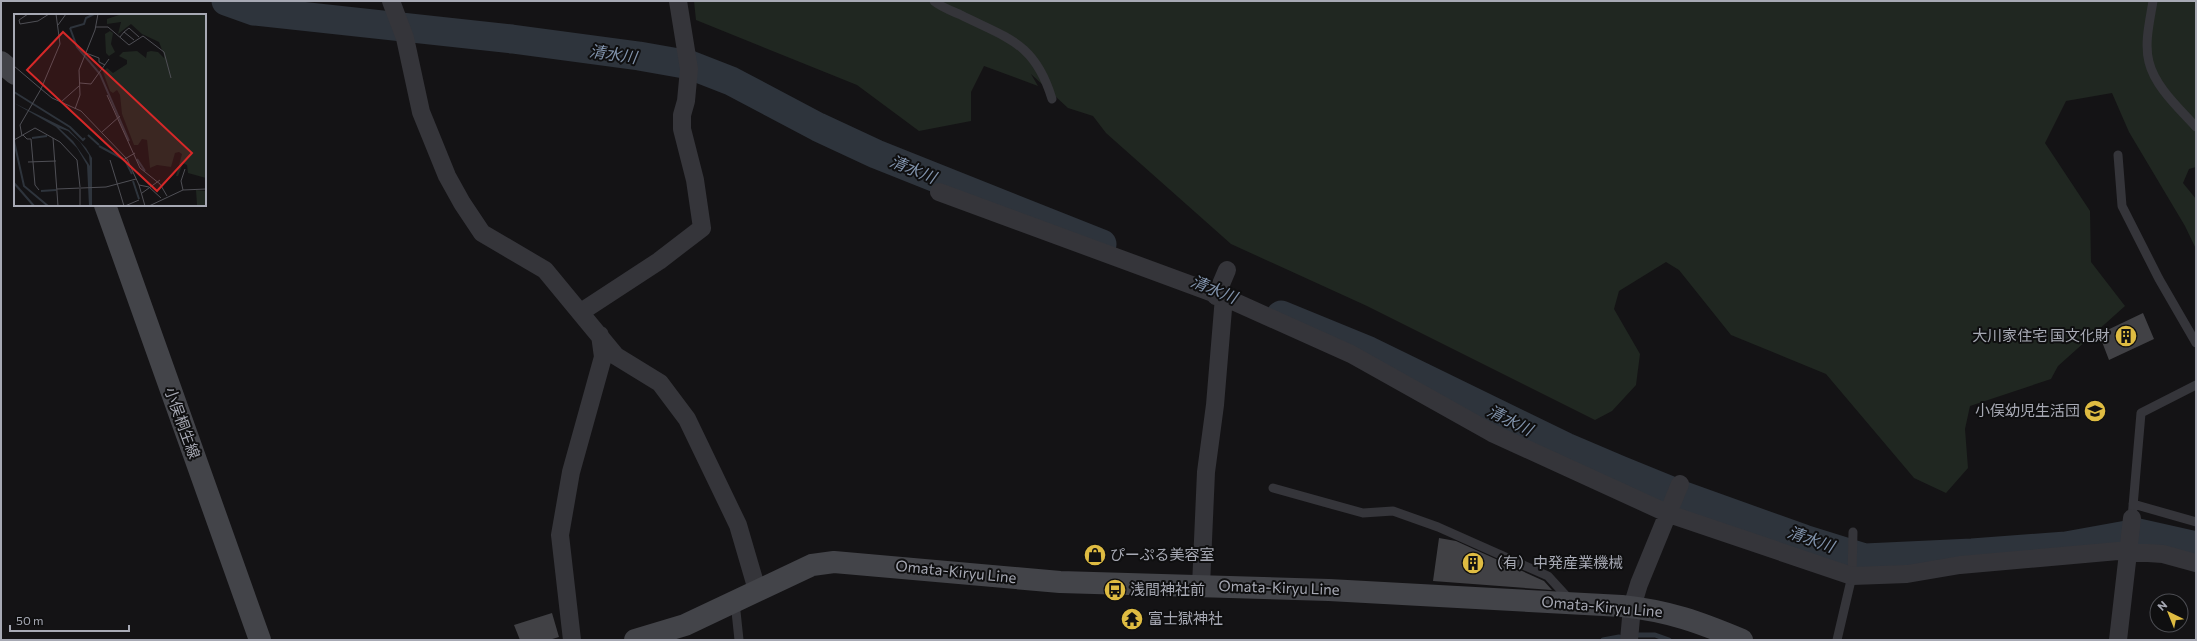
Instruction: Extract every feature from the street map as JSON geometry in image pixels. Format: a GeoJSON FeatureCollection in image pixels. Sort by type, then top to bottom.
{"type":"FeatureCollection","features":[{"type":"Feature","properties":{"kind":"main road"},"geometry":{"type":"LineString","coordinates":[[1,62],[14,73]]}},
{"type":"Feature","properties":{"kind":"main road","name":"小俣桐生線"},"geometry":{"type":"LineString","coordinates":[[105,206],[260,640]]}},
{"type":"Feature","properties":{"kind":"main road","name":"Omata-Kiryu Line"},"geometry":{"type":"LineString","coordinates":[[635,640],[685,625],[812,565],[834,562],[1060,582],[1329,590],[1632,607],[1652,609],[1686,617],[1742,640]]}},
{"type":"Feature","properties":{"kind":"street"},"geometry":{"type":"LineString","coordinates":[[581,312],[659,260],[702,228],[695,180],[682,129],[682,115],[686,101],[689,69],[678,1]]}},
{"type":"Feature","properties":{"kind":"street"},"geometry":{"type":"LineString","coordinates":[[393,5],[405,38],[421,112],[447,176],[462,203],[482,233],[545,270],[616,356],[660,383],[687,419],[738,524],[757,590]]}},
{"type":"Feature","properties":{"kind":"street"},"geometry":{"type":"LineString","coordinates":[[939,192],[1220,296],[1351,354],[1492,433],[1670,511],[1852,571],[1907,574],[1960,565],[2129,550],[2163,554],[2196,563]]}},
{"type":"Feature","properties":{"kind":"street"},"geometry":{"type":"LineString","coordinates":[[1201,586],[1206,472],[1215,405],[1220,296],[1227,270]]}},
{"type":"Feature","properties":{"kind":"street"},"geometry":{"type":"LineString","coordinates":[[572,640],[560,535],[570,472],[603,357],[600,335]]}},
{"type":"Feature","properties":{"kind":"street"},"geometry":{"type":"LineString","coordinates":[[1629,640],[1632,607],[1639,584],[1680,484]]}},
{"type":"Feature","properties":{"kind":"street"},"geometry":{"type":"LineString","coordinates":[[2118,640],[2129,550],[2132,511]]}},
{"type":"Feature","properties":{"kind":"lane"},"geometry":{"type":"LineString","coordinates":[[934,1],[992,28],[1022,48],[1044,73],[1052,99]]}},
{"type":"Feature","properties":{"kind":"lane"},"geometry":{"type":"LineString","coordinates":[[2153,1],[2148,39],[2149,62],[2158,80],[2196,127]]}},
{"type":"Feature","properties":{"kind":"lane"},"geometry":{"type":"LineString","coordinates":[[2118,155],[2122,206],[2159,279],[2196,343]]}},
{"type":"Feature","properties":{"kind":"lane"},"geometry":{"type":"LineString","coordinates":[[2196,385],[2141,414],[2132,511],[2196,522]]}},
{"type":"Feature","properties":{"kind":"lane"},"geometry":{"type":"LineString","coordinates":[[1273,488],[1363,513],[1393,511],[1438,527],[1548,576],[1574,604]]}},
{"type":"Feature","properties":{"kind":"lane"},"geometry":{"type":"LineString","coordinates":[[1837,640],[1852,571],[1853,537]]}},
{"type":"Feature","properties":{"kind":"lane"},"geometry":{"type":"LineString","coordinates":[[735,601],[739,640]]}},
{"type":"Feature","properties":{"kind":"shaded area"},"geometry":{"type":"Polygon","coordinates":[[[694,1],[2196,1],[2196,167],[2189,169],[2183,183],[2196,199],[2196,249],[2185,226],[2129,132],[2112,93],[2066,101],[2045,143],[2090,211],[2091,262],[2125,306],[2058,366],[2051,379],[1970,406],[1965,429],[1968,468],[1946,493],[1914,478],[1826,374],[1731,335],[1679,270],[1666,262],[1619,291],[1614,309],[1640,354],[1636,385],[1612,411],[1595,420],[1367,306],[1231,244],[1106,133],[1093,116],[1068,108],[1031,74],[1038,86],[984,66],[971,92],[971,121],[919,131],[857,85],[696,20],[694,1]]]}},
{"type":"Feature","properties":{"kind":"building","name":"大川家住宅 国文化財"},"geometry":{"type":"Polygon","coordinates":[[[2143,313],[2154,339],[2109,360],[2099,334],[2143,313]]]}},
{"type":"Feature","properties":{"kind":"building","name":"（有）中発産業機械"},"geometry":{"type":"Polygon","coordinates":[[[1439,538],[1456,541],[1544,581],[1552,590],[1433,581],[1439,538]]]}},
{"type":"Feature","properties":{"kind":"building"},"geometry":{"type":"Polygon","coordinates":[[[552,613],[559,637],[549,640],[520,640],[514,625],[552,613]]]}},
{"type":"Feature","properties":{"kind":"waterway","name":"清水川"},"geometry":{"type":"LineString","coordinates":[[226,1],[254,11],[512,39],[639,56],[690,65],[731,81],[818,127],[876,154],[1102,244]]}},
{"type":"Feature","properties":{"kind":"waterway","name":"清水川"},"geometry":{"type":"LineString","coordinates":[[1281,315],[1369,351],[1566,447],[1620,470],[1681,495],[1804,539],[1865,558],[1972,553],[2066,546],[2138,533],[2196,546]]}},
{"type":"Feature","properties":{"kind":"waterway"},"geometry":{"type":"LineString","coordinates":[[1636,635],[1655,635],[1669,640]]}},
{"type":"Feature","properties":{"kind":"waterway"},"geometry":{"type":"LineString","coordinates":[[1603,640],[1619,637]]}},
{"type":"Feature","properties":{"kind":"place","name":"大川家住宅 国文化財"},"geometry":{"type":"Point","coordinates":[2126,336]}},
{"type":"Feature","properties":{"kind":"place","name":"小俣幼児生活団"},"geometry":{"type":"Point","coordinates":[2095,411]}},
{"type":"Feature","properties":{"kind":"place","name":"ぴーぷる美容室"},"geometry":{"type":"Point","coordinates":[1095,555]}},
{"type":"Feature","properties":{"kind":"place","name":"（有）中発産業機械"},"geometry":{"type":"Point","coordinates":[1473,563]}},
{"type":"Feature","properties":{"kind":"place","name":"浅間神社前"},"geometry":{"type":"Point","coordinates":[1115,590]}},
{"type":"Feature","properties":{"kind":"place","name":"富士獄神社"},"geometry":{"type":"Point","coordinates":[1132,619]}}]}
